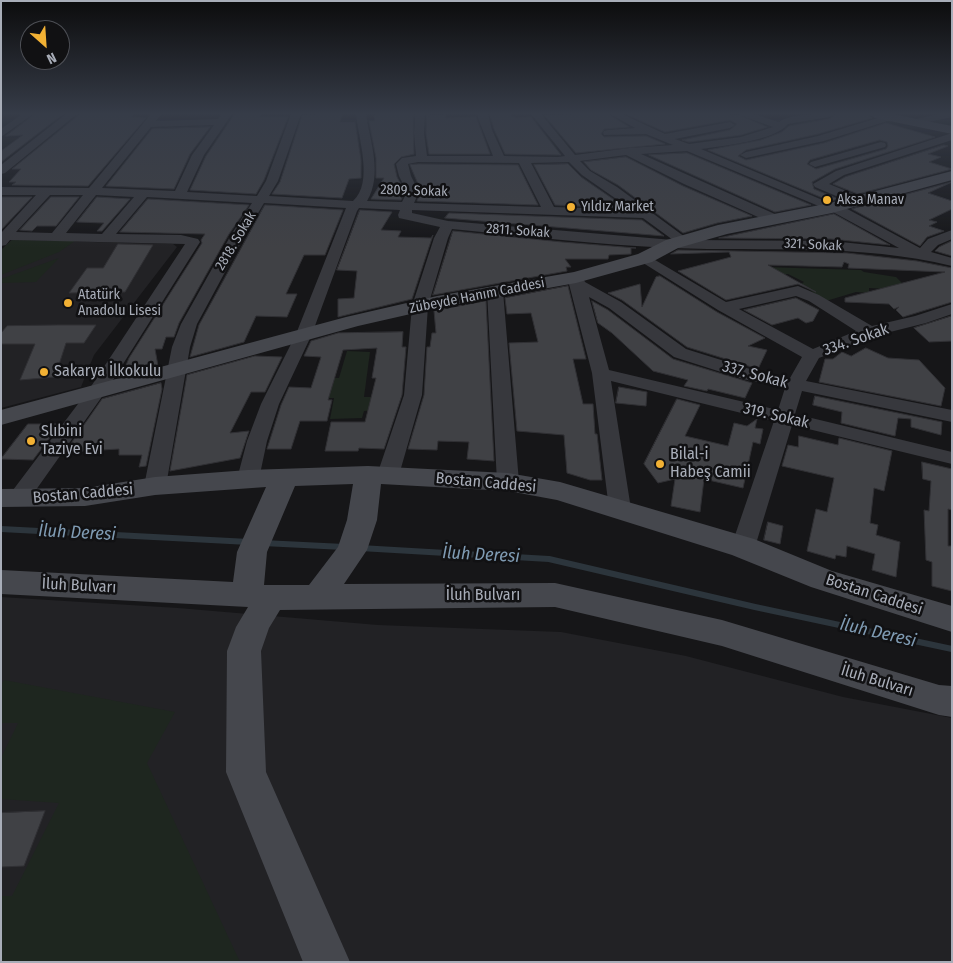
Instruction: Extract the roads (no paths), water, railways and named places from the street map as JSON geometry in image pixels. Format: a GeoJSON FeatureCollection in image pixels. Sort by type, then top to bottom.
{"type":"FeatureCollection","features":[{"type":"Feature","properties":{"kind":"street"},"geometry":{"type":"LineString","coordinates":[[1,171],[16,159]]}},
{"type":"Feature","properties":{"kind":"street"},"geometry":{"type":"LineString","coordinates":[[56,236],[120,159]]}},
{"type":"Feature","properties":{"kind":"street"},"geometry":{"type":"LineString","coordinates":[[179,196],[196,159]]}},
{"type":"Feature","properties":{"kind":"street","name":"2818. Sokak"},"geometry":{"type":"LineString","coordinates":[[155,486],[181,347],[189,324],[238,235],[277,173],[281,159]]}},
{"type":"Feature","properties":{"kind":"street"},"geometry":{"type":"LineString","coordinates":[[248,479],[257,441],[270,404],[304,334],[348,214],[351,209],[362,205],[369,188],[369,159]]}},
{"type":"Feature","properties":{"kind":"street"},"geometry":{"type":"LineString","coordinates":[[406,211],[414,192],[405,176],[402,164],[406,160],[524,161],[556,159]]}},
{"type":"Feature","properties":{"kind":"street"},"geometry":{"type":"LineString","coordinates":[[572,159],[586,173],[646,214],[677,242]]}},
{"type":"Feature","properties":{"kind":"street"},"geometry":{"type":"LineString","coordinates":[[643,159],[772,218]]}},
{"type":"Feature","properties":{"kind":"street"},"geometry":{"type":"LineString","coordinates":[[713,159],[833,208],[921,254],[933,242],[952,234]]}},
{"type":"Feature","properties":{"kind":"street"},"geometry":{"type":"LineString","coordinates":[[827,159],[811,163],[840,173]]}},
{"type":"Feature","properties":{"kind":"street"},"geometry":{"type":"LineString","coordinates":[[859,201],[819,184],[840,173],[883,159]]}},
{"type":"Feature","properties":{"kind":"street"},"geometry":{"type":"LineString","coordinates":[[524,161],[549,210]]}},
{"type":"Feature","properties":{"kind":"street","name":"Zübeyde Hanım Caddesi"},"geometry":{"type":"LineString","coordinates":[[1,418],[304,334],[420,306],[495,291],[577,281],[645,258],[677,242],[724,228],[833,208],[952,175]]}},
{"type":"Feature","properties":{"kind":"street","name":"2809. Sokak"},"geometry":{"type":"LineString","coordinates":[[1,191],[94,191],[263,198],[362,205]]}},
{"type":"Feature","properties":{"kind":"street"},"geometry":{"type":"LineString","coordinates":[[5,239],[23,216],[47,191]]}},
{"type":"Feature","properties":{"kind":"street"},"geometry":{"type":"LineString","coordinates":[[107,236],[144,193]]}},
{"type":"Feature","properties":{"kind":"street","name":"2811. Sokak"},"geometry":{"type":"LineString","coordinates":[[362,205],[406,211],[448,225],[677,242]]}},
{"type":"Feature","properties":{"kind":"street","name":"2809. Sokak"},"geometry":{"type":"LineString","coordinates":[[406,211],[549,210],[646,214]]}},
{"type":"Feature","properties":{"kind":"street"},"geometry":{"type":"LineString","coordinates":[[318,597],[352,550],[378,475],[413,395],[420,306],[441,238],[448,225]]}},
{"type":"Feature","properties":{"kind":"street"},"geometry":{"type":"LineString","coordinates":[[5,239],[107,236],[181,238],[192,242],[97,391],[10,498]]}},
{"type":"Feature","properties":{"kind":"street","name":"321. Sokak"},"geometry":{"type":"LineString","coordinates":[[677,242],[808,244],[921,254],[952,262]]}},
{"type":"Feature","properties":{"kind":"street"},"geometry":{"type":"LineString","coordinates":[[645,258],[724,307],[812,355]]}},
{"type":"Feature","properties":{"kind":"street"},"geometry":{"type":"LineString","coordinates":[[577,281],[601,373],[620,509]]}},
{"type":"Feature","properties":{"kind":"street","name":"337. Sokak"},"geometry":{"type":"LineString","coordinates":[[577,281],[615,305],[680,353],[749,375],[796,386],[952,416]]}},
{"type":"Feature","properties":{"kind":"street"},"geometry":{"type":"LineString","coordinates":[[495,291],[508,482]]}},
{"type":"Feature","properties":{"kind":"street"},"geometry":{"type":"LineString","coordinates":[[724,307],[798,291],[814,298],[869,332]]}},
{"type":"Feature","properties":{"kind":"street","name":"334. Sokak"},"geometry":{"type":"LineString","coordinates":[[743,547],[796,386],[812,355],[869,332],[920,320],[952,309]]}},
{"type":"Feature","properties":{"kind":"street","name":"319. Sokak"},"geometry":{"type":"LineString","coordinates":[[601,373],[952,458]]}},
{"type":"Feature","properties":{"kind":"street","name":"Bostan Caddesi"},"geometry":{"type":"LineString","coordinates":[[10,498],[85,497],[155,486],[248,479],[378,475],[508,482],[560,491],[620,509],[743,547],[822,579],[952,619]]}},
{"type":"Feature","properties":{"kind":"street"},"geometry":{"type":"LineString","coordinates":[[284,478],[252,552],[259,596],[253,628],[244,651],[246,772],[327,962]]}},
{"type":"Feature","properties":{"kind":"street","name":"İluh Bulvarı"},"geometry":{"type":"LineString","coordinates":[[1,582],[259,596],[555,596],[722,633],[939,700],[952,702]]}},
{"type":"Feature","properties":{"kind":"waterway","name":"İluh Deresi"},"geometry":{"type":"LineString","coordinates":[[1,529],[249,542]]}},
{"type":"Feature","properties":{"kind":"waterway","name":"İluh Deresi"},"geometry":{"type":"LineString","coordinates":[[263,543],[344,547]]}},
{"type":"Feature","properties":{"kind":"waterway","name":"İluh Deresi"},"geometry":{"type":"LineString","coordinates":[[360,548],[549,559],[755,607],[952,649]]}},
{"type":"Feature","properties":{"kind":"place","name":"Aksa Manav"},"geometry":{"type":"Point","coordinates":[827,200]}},
{"type":"Feature","properties":{"kind":"place","name":"Yıldız Market"},"geometry":{"type":"Point","coordinates":[571,207]}},
{"type":"Feature","properties":{"kind":"place","name":"Atatürk Anadolu Lisesi"},"geometry":{"type":"Point","coordinates":[68,303]}},
{"type":"Feature","properties":{"kind":"place","name":"Sakarya İlkokulu"},"geometry":{"type":"Point","coordinates":[44,372]}},
{"type":"Feature","properties":{"kind":"place","name":"Slıbini Taziye Evi"},"geometry":{"type":"Point","coordinates":[31,441]}},
{"type":"Feature","properties":{"kind":"place","name":"Bilal-i Habeş Camii"},"geometry":{"type":"Point","coordinates":[660,464]}}]}
